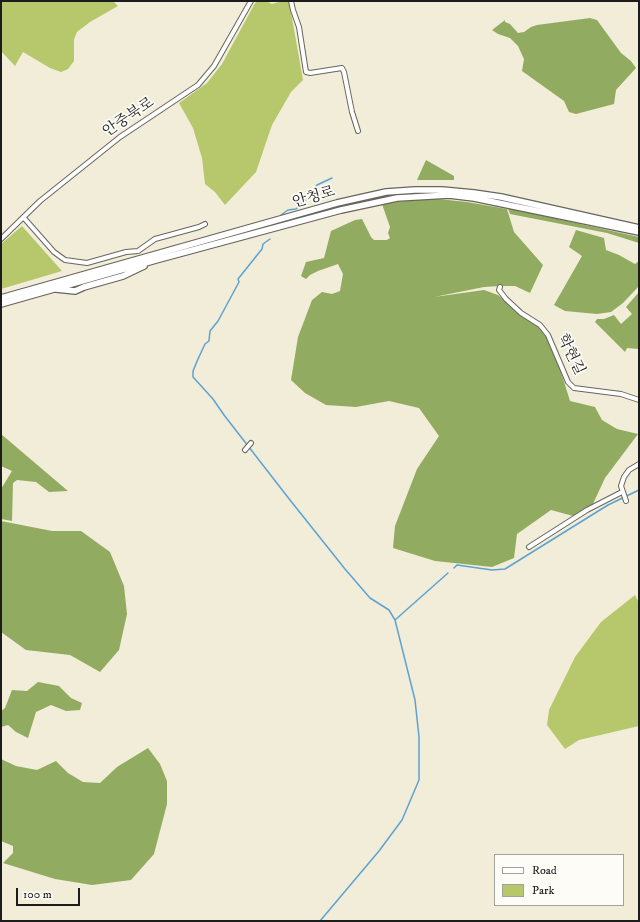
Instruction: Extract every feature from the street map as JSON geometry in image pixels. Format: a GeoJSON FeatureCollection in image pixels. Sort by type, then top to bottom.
{"type":"FeatureCollection","features":[{"type":"Feature","properties":{"kind":"street","name":"안중북로"},"geometry":{"type":"LineString","coordinates":[[1,239],[40,201],[120,137],[198,85],[214,66],[251,1]]}},
{"type":"Feature","properties":{"kind":"street"},"geometry":{"type":"LineString","coordinates":[[291,1],[299,27],[306,72],[342,68],[358,131]]}},
{"type":"Feature","properties":{"kind":"street","name":"안청로"},"geometry":{"type":"LineString","coordinates":[[1,298],[337,203],[386,192],[442,190],[474,193],[501,197],[639,228]]}},
{"type":"Feature","properties":{"kind":"street","name":"안청로"},"geometry":{"type":"LineString","coordinates":[[1,304],[53,288],[378,201],[422,196],[449,195],[474,198],[639,232]]}},
{"type":"Feature","properties":{"kind":"street"},"geometry":{"type":"LineString","coordinates":[[24,218],[54,252],[65,260],[87,263],[126,252],[138,251],[155,239],[205,224]]}},
{"type":"Feature","properties":{"kind":"street"},"geometry":{"type":"LineString","coordinates":[[53,288],[75,291],[123,276],[156,260]]}},
{"type":"Feature","properties":{"kind":"street","name":"학현길"},"geometry":{"type":"LineString","coordinates":[[500,287],[499,290],[506,299],[521,313],[540,325],[548,335],[568,382],[574,388],[621,394],[639,400]]}},
{"type":"Feature","properties":{"kind":"street"},"geometry":{"type":"LineString","coordinates":[[245,450],[251,443]]}},
{"type":"Feature","properties":{"kind":"street"},"geometry":{"type":"LineString","coordinates":[[626,501],[620,486],[629,470],[639,464]]}},
{"type":"Feature","properties":{"kind":"street"},"geometry":{"type":"LineString","coordinates":[[529,547],[587,510],[622,492]]}},
{"type":"Feature","properties":{"kind":"green space"},"geometry":{"type":"Polygon","coordinates":[[[1,1],[113,1],[118,6],[90,22],[77,32],[74,39],[74,61],[68,69],[61,72],[50,68],[23,52],[15,66],[1,51],[1,1]]]}},
{"type":"Feature","properties":{"kind":"green space"},"geometry":{"type":"Polygon","coordinates":[[[258,1],[266,1],[272,4],[282,1],[289,1],[303,80],[291,92],[272,125],[256,172],[225,205],[215,192],[205,184],[202,158],[193,128],[179,103],[207,83],[222,64],[255,3],[258,1]]]}},
{"type":"Feature","properties":{"kind":"green space"},"geometry":{"type":"Polygon","coordinates":[[[590,18],[597,20],[621,53],[631,61],[636,68],[616,90],[614,104],[576,114],[569,112],[564,101],[522,71],[524,59],[518,46],[510,38],[498,34],[492,30],[505,20],[505,22],[510,24],[518,33],[524,32],[537,25],[590,18]]]}},
{"type":"Feature","properties":{"kind":"green space"},"geometry":{"type":"Polygon","coordinates":[[[426,160],[454,176],[454,180],[417,180],[426,160]]]}},
{"type":"Feature","properties":{"kind":"green space"},"geometry":{"type":"Polygon","coordinates":[[[438,199],[507,209],[514,232],[543,265],[530,293],[515,286],[500,286],[484,287],[434,297],[484,290],[498,295],[520,314],[539,327],[546,336],[556,356],[570,401],[595,407],[602,420],[617,429],[638,434],[605,478],[592,506],[573,516],[551,510],[517,534],[514,558],[492,567],[435,561],[393,548],[395,526],[417,469],[439,436],[419,408],[389,401],[356,407],[326,405],[305,393],[291,380],[298,337],[312,300],[322,292],[332,294],[340,291],[343,274],[338,264],[318,271],[306,279],[301,276],[306,262],[324,258],[331,231],[355,220],[362,219],[374,240],[387,240],[390,238],[388,233],[390,227],[382,204],[412,200],[438,199]]]}},
{"type":"Feature","properties":{"kind":"green space"},"geometry":{"type":"Polygon","coordinates":[[[508,208],[639,237],[639,243],[607,233],[510,214],[508,208]]]}},
{"type":"Feature","properties":{"kind":"green space"},"geometry":{"type":"Polygon","coordinates":[[[22,226],[62,271],[1,289],[1,244],[22,226]]]}},
{"type":"Feature","properties":{"kind":"green space"},"geometry":{"type":"Polygon","coordinates":[[[576,230],[604,238],[606,250],[635,264],[639,261],[639,286],[623,303],[611,312],[597,314],[565,311],[554,305],[582,256],[569,247],[576,230]]]}},
{"type":"Feature","properties":{"kind":"green space"},"geometry":{"type":"Polygon","coordinates":[[[639,292],[639,349],[627,348],[625,352],[595,322],[597,319],[604,319],[614,315],[621,324],[632,314],[626,307],[639,292]]]}},
{"type":"Feature","properties":{"kind":"green space"},"geometry":{"type":"Polygon","coordinates":[[[1,434],[68,491],[49,492],[36,482],[17,480],[13,483],[12,521],[1,519],[1,489],[12,471],[1,466],[1,434]]]}},
{"type":"Feature","properties":{"kind":"green space"},"geometry":{"type":"Polygon","coordinates":[[[1,521],[52,531],[81,531],[110,552],[124,586],[127,614],[119,650],[100,672],[70,655],[26,650],[1,632],[1,521]]]}},
{"type":"Feature","properties":{"kind":"green space"},"geometry":{"type":"Polygon","coordinates":[[[635,595],[639,603],[639,726],[579,740],[565,749],[547,725],[549,710],[575,657],[601,622],[635,595]]]}},
{"type":"Feature","properties":{"kind":"green space"},"geometry":{"type":"Polygon","coordinates":[[[38,682],[59,686],[71,698],[82,703],[80,710],[66,711],[51,705],[36,712],[28,738],[16,732],[8,725],[1,727],[1,711],[5,708],[12,690],[27,691],[38,682]]]}},
{"type":"Feature","properties":{"kind":"green space"},"geometry":{"type":"Polygon","coordinates":[[[148,748],[160,764],[167,781],[167,804],[154,854],[131,880],[92,885],[55,879],[3,863],[13,853],[13,846],[1,841],[1,759],[16,766],[37,770],[56,761],[68,773],[83,782],[100,783],[117,767],[148,748]]]}},
{"type":"Feature","properties":{"kind":"waterway"},"geometry":{"type":"LineString","coordinates":[[281,215],[288,210],[296,209],[309,197],[317,185],[332,178]]}},
{"type":"Feature","properties":{"kind":"waterway"},"geometry":{"type":"LineString","coordinates":[[270,239],[263,244],[262,249],[238,279],[239,282],[218,321],[210,331],[209,341],[205,344],[198,359],[193,371],[193,377],[213,399],[345,569],[370,598],[389,610],[395,620]]}},
{"type":"Feature","properties":{"kind":"waterway"},"geometry":{"type":"LineString","coordinates":[[454,568],[457,565],[492,570],[505,569],[608,505],[639,490]]}},
{"type":"Feature","properties":{"kind":"waterway"},"geometry":{"type":"LineString","coordinates":[[320,921],[379,851],[402,820],[419,780],[419,737],[415,700],[395,620],[448,573]]}}]}
